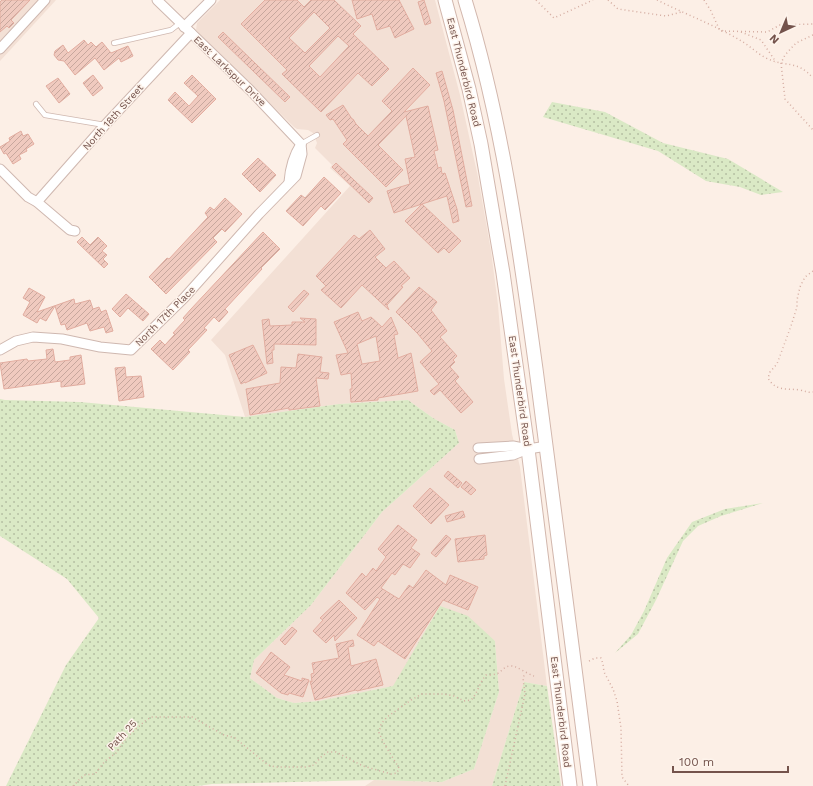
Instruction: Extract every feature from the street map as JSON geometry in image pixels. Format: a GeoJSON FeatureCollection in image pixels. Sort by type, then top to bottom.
{"type":"FeatureCollection","features":[{"type":"Feature","properties":{"kind":"main road","name":"East Thunderbird Road"},"geometry":{"type":"LineString","coordinates":[[445,0],[469,89],[481,144],[503,273],[528,449],[570,786]]}},
{"type":"Feature","properties":{"kind":"main road","name":"East Thunderbird Road"},"geometry":{"type":"LineString","coordinates":[[465,0],[488,82],[512,204],[524,278],[590,786]]}},
{"type":"Feature","properties":{"kind":"street"},"geometry":{"type":"LineString","coordinates":[[0,49],[45,0]]}},
{"type":"Feature","properties":{"kind":"street","name":"East Larkspur Drive"},"geometry":{"type":"LineString","coordinates":[[156,0],[250,90],[301,144]]}},
{"type":"Feature","properties":{"kind":"street","name":"North 18th Street"},"geometry":{"type":"LineString","coordinates":[[37,202],[105,125],[185,28],[211,0]]}},
{"type":"Feature","properties":{"kind":"street","name":"North 17th Place"},"geometry":{"type":"LineString","coordinates":[[0,350],[16,341],[33,336],[62,339],[100,347],[131,350],[184,298],[289,182],[290,172],[294,162],[294,154],[301,144]]}},
{"type":"Feature","properties":{"kind":"street"},"geometry":{"type":"LineString","coordinates":[[0,169],[28,197],[37,202],[70,230],[75,230]]}},
{"type":"Feature","properties":{"kind":"street"},"geometry":{"type":"LineString","coordinates":[[478,448],[513,446],[528,449]]}},
{"type":"Feature","properties":{"kind":"street"},"geometry":{"type":"LineString","coordinates":[[480,459],[512,455],[528,449],[547,446]]}},
{"type":"Feature","properties":{"kind":"lane"},"geometry":{"type":"LineString","coordinates":[[114,43],[185,28]]}},
{"type":"Feature","properties":{"kind":"lane"},"geometry":{"type":"LineString","coordinates":[[36,104],[45,115],[105,125]]}},
{"type":"Feature","properties":{"kind":"lane"},"geometry":{"type":"LineString","coordinates":[[301,144],[317,135]]}},
{"type":"Feature","properties":{"kind":"path"},"geometry":{"type":"LineString","coordinates":[[536,0],[554,18],[593,0]]}},
{"type":"Feature","properties":{"kind":"path"},"geometry":{"type":"LineString","coordinates":[[608,0],[618,9],[666,16],[682,12]]}},
{"type":"Feature","properties":{"kind":"path"},"geometry":{"type":"LineString","coordinates":[[658,0],[744,42],[764,57],[776,63],[796,65],[805,70],[813,78]]}},
{"type":"Feature","properties":{"kind":"path"},"geometry":{"type":"LineString","coordinates":[[704,0],[712,11],[720,31]]}},
{"type":"Feature","properties":{"kind":"path"},"geometry":{"type":"LineString","coordinates":[[720,31],[767,32],[780,25],[813,24]]}},
{"type":"Feature","properties":{"kind":"path"},"geometry":{"type":"LineString","coordinates":[[740,32],[762,40],[776,63]]}},
{"type":"Feature","properties":{"kind":"path"},"geometry":{"type":"LineString","coordinates":[[813,35],[796,43],[785,55],[781,63],[786,99],[813,130]]}},
{"type":"Feature","properties":{"kind":"path"},"geometry":{"type":"LineString","coordinates":[[813,271],[805,277],[800,287],[797,307],[791,326],[777,364],[770,372],[768,378],[777,388],[800,390],[808,393],[813,392]]}},
{"type":"Feature","properties":{"kind":"path"},"geometry":{"type":"LineString","coordinates":[[589,661],[595,658],[601,658],[604,664],[604,672],[615,695],[622,728],[622,777],[629,786]]}},
{"type":"Feature","properties":{"kind":"path","name":"Path 25"},"geometry":{"type":"LineString","coordinates":[[73,786],[84,775],[95,774],[105,761],[116,753],[127,737],[151,717],[192,717],[224,735],[235,738],[268,764],[276,766],[306,767],[314,765],[328,752],[336,752],[364,766],[391,774],[397,773],[399,768],[379,733],[381,724],[387,717],[422,694],[444,694],[454,696],[464,701],[471,700],[475,696],[478,688],[486,676],[496,674],[510,666],[525,673]]}},
{"type":"Feature","properties":{"kind":"path"},"geometry":{"type":"LineString","coordinates":[[505,786],[525,694],[523,678],[525,673],[534,676]]}},
{"type":"Feature","properties":{"kind":"shaded area"},"geometry":{"type":"Polygon","coordinates":[[[0,0],[56,0],[0,61],[0,0]]]}},
{"type":"Feature","properties":{"kind":"shaded area"},"geometry":{"type":"Polygon","coordinates":[[[220,0],[435,0],[460,95],[478,177],[491,251],[498,305],[504,379],[512,434],[520,467],[547,686],[524,682],[492,786],[365,786],[374,780],[442,782],[474,769],[499,692],[495,641],[440,606],[394,686],[319,701],[294,703],[277,698],[250,678],[254,660],[311,605],[382,512],[459,443],[455,430],[433,418],[408,400],[339,404],[245,417],[225,355],[211,340],[350,186],[330,168],[332,165],[315,148],[317,143],[313,133],[308,130],[297,129],[294,127],[196,30],[197,23],[220,0]]]}},
{"type":"Feature","properties":{"kind":"green space"},"geometry":{"type":"Polygon","coordinates":[[[552,102],[605,112],[663,143],[728,159],[783,192],[761,195],[740,187],[706,181],[658,151],[543,117],[552,102]]]}},
{"type":"Feature","properties":{"kind":"green space"},"geometry":{"type":"Polygon","coordinates":[[[0,399],[80,402],[245,417],[339,404],[408,400],[433,418],[455,430],[459,443],[382,512],[311,605],[254,660],[250,678],[277,698],[294,703],[319,701],[393,686],[440,606],[468,616],[495,641],[499,692],[474,769],[442,782],[374,780],[212,784],[197,786],[6,786],[66,665],[99,618],[67,579],[0,536],[0,399]]]}},
{"type":"Feature","properties":{"kind":"green space"},"geometry":{"type":"Polygon","coordinates":[[[763,503],[721,516],[698,526],[683,541],[656,600],[638,634],[615,653],[631,635],[644,611],[667,558],[692,522],[725,509],[763,503]]]}},
{"type":"Feature","properties":{"kind":"green space"},"geometry":{"type":"Polygon","coordinates":[[[524,682],[547,686],[561,786],[492,786],[524,682]]]}},
{"type":"Feature","properties":{"kind":"building"},"geometry":{"type":"Polygon","coordinates":[[[2,0],[30,0],[11,20],[14,23],[9,28],[7,26],[0,32],[0,2],[2,0]]]}},
{"type":"Feature","properties":{"kind":"building"},"geometry":{"type":"Polygon","coordinates":[[[265,0],[297,0],[304,7],[311,0],[334,0],[361,26],[353,34],[389,69],[372,86],[358,73],[321,112],[282,74],[287,70],[241,24],[265,0]],[[314,12],[289,38],[305,53],[330,28],[314,12]],[[338,36],[309,66],[320,77],[349,46],[338,36]]]}},
{"type":"Feature","properties":{"kind":"building"},"geometry":{"type":"Polygon","coordinates":[[[352,0],[399,0],[414,29],[395,38],[390,26],[377,30],[372,14],[357,19],[352,0]]]}},
{"type":"Feature","properties":{"kind":"building"},"geometry":{"type":"Polygon","coordinates":[[[424,0],[431,23],[425,25],[418,2],[424,0]]]}},
{"type":"Feature","properties":{"kind":"building"},"geometry":{"type":"Polygon","coordinates":[[[223,32],[290,97],[285,102],[218,37],[223,32]]]}},
{"type":"Feature","properties":{"kind":"building"},"geometry":{"type":"Polygon","coordinates":[[[84,40],[88,45],[91,42],[96,47],[102,42],[111,53],[128,46],[133,56],[121,62],[119,58],[104,70],[95,58],[75,75],[64,61],[58,60],[54,55],[55,51],[63,45],[68,53],[84,40]]]}},
{"type":"Feature","properties":{"kind":"building"},"geometry":{"type":"Polygon","coordinates":[[[413,68],[430,85],[404,112],[428,106],[438,150],[434,151],[438,168],[441,167],[442,174],[445,173],[457,209],[459,221],[453,223],[447,196],[394,213],[387,191],[410,184],[405,159],[415,157],[406,116],[378,145],[403,170],[386,187],[343,144],[347,140],[333,119],[330,120],[326,115],[343,105],[356,124],[368,136],[392,111],[382,101],[413,68]]]}},
{"type":"Feature","properties":{"kind":"building"},"geometry":{"type":"Polygon","coordinates":[[[442,71],[453,110],[472,206],[466,207],[444,101],[436,73],[442,71]]]}},
{"type":"Feature","properties":{"kind":"building"},"geometry":{"type":"Polygon","coordinates":[[[93,75],[103,88],[93,96],[83,83],[93,75]]]}},
{"type":"Feature","properties":{"kind":"building"},"geometry":{"type":"Polygon","coordinates":[[[192,75],[216,99],[192,123],[168,100],[175,92],[189,106],[198,96],[184,83],[192,75]]]}},
{"type":"Feature","properties":{"kind":"building"},"geometry":{"type":"Polygon","coordinates":[[[58,78],[70,94],[59,103],[46,86],[58,78]]]}},
{"type":"Feature","properties":{"kind":"building"},"geometry":{"type":"Polygon","coordinates":[[[21,131],[23,136],[28,134],[34,144],[26,149],[27,151],[19,155],[21,159],[13,164],[0,147],[10,141],[9,138],[21,131]]]}},
{"type":"Feature","properties":{"kind":"building"},"geometry":{"type":"Polygon","coordinates":[[[258,158],[276,175],[260,192],[242,174],[258,158]]]}},
{"type":"Feature","properties":{"kind":"building"},"geometry":{"type":"Polygon","coordinates":[[[336,163],[373,198],[369,203],[332,167],[336,163]]]}},
{"type":"Feature","properties":{"kind":"building"},"geometry":{"type":"Polygon","coordinates":[[[324,177],[341,193],[325,210],[321,206],[303,226],[286,211],[301,195],[305,198],[324,177]]]}},
{"type":"Feature","properties":{"kind":"building"},"geometry":{"type":"Polygon","coordinates":[[[225,198],[242,214],[225,232],[222,229],[213,238],[217,242],[166,294],[149,277],[167,258],[169,259],[208,217],[205,213],[210,207],[214,210],[225,198]]]}},
{"type":"Feature","properties":{"kind":"building"},"geometry":{"type":"Polygon","coordinates":[[[422,204],[461,241],[449,253],[444,248],[438,253],[405,221],[422,204]]]}},
{"type":"Feature","properties":{"kind":"building"},"geometry":{"type":"Polygon","coordinates":[[[370,230],[385,249],[375,257],[386,268],[394,261],[410,278],[401,286],[403,287],[387,305],[386,303],[389,310],[362,285],[341,308],[321,290],[326,286],[316,276],[354,235],[359,239],[370,230]]]}},
{"type":"Feature","properties":{"kind":"building"},"geometry":{"type":"Polygon","coordinates":[[[263,232],[280,249],[225,309],[228,312],[219,322],[214,317],[204,328],[207,330],[188,350],[190,352],[173,370],[151,349],[160,340],[165,345],[175,334],[173,333],[185,320],[183,318],[263,232]]]}},
{"type":"Feature","properties":{"kind":"building"},"geometry":{"type":"Polygon","coordinates":[[[82,237],[90,245],[98,237],[107,246],[102,251],[107,255],[103,259],[108,264],[104,268],[77,242],[82,237]]]}},
{"type":"Feature","properties":{"kind":"building"},"geometry":{"type":"Polygon","coordinates":[[[419,287],[437,302],[431,310],[447,331],[440,337],[457,356],[453,360],[455,362],[450,367],[459,377],[455,381],[473,402],[461,413],[440,390],[434,395],[430,391],[439,384],[420,362],[432,351],[418,334],[396,312],[419,287]]]}},
{"type":"Feature","properties":{"kind":"building"},"geometry":{"type":"Polygon","coordinates":[[[29,288],[45,297],[37,312],[74,299],[75,304],[90,300],[93,309],[99,307],[101,312],[106,310],[113,331],[106,333],[104,327],[90,331],[87,323],[67,330],[65,324],[61,325],[55,306],[46,321],[40,318],[37,323],[23,315],[30,302],[23,298],[29,288]]]}},
{"type":"Feature","properties":{"kind":"building"},"geometry":{"type":"Polygon","coordinates":[[[304,290],[309,294],[293,312],[288,307],[304,290]]]}},
{"type":"Feature","properties":{"kind":"building"},"geometry":{"type":"Polygon","coordinates":[[[126,294],[149,314],[143,321],[128,308],[120,317],[112,309],[126,294]]]}},
{"type":"Feature","properties":{"kind":"building"},"geometry":{"type":"Polygon","coordinates":[[[358,312],[362,321],[371,317],[382,327],[391,317],[398,334],[394,335],[398,358],[411,353],[418,391],[378,398],[378,400],[351,402],[351,373],[341,375],[336,355],[348,353],[334,322],[358,312]],[[376,336],[357,344],[362,364],[380,361],[376,336]]]}},
{"type":"Feature","properties":{"kind":"building"},"geometry":{"type":"Polygon","coordinates":[[[300,318],[316,319],[316,345],[274,344],[274,350],[272,350],[273,363],[267,364],[262,320],[269,319],[270,326],[292,325],[292,322],[305,322],[300,318]]]}},
{"type":"Feature","properties":{"kind":"building"},"geometry":{"type":"Polygon","coordinates":[[[253,345],[267,373],[241,384],[229,355],[253,345]]]}},
{"type":"Feature","properties":{"kind":"building"},"geometry":{"type":"Polygon","coordinates":[[[53,349],[55,362],[70,360],[70,357],[81,355],[85,384],[61,387],[61,381],[4,389],[0,363],[27,359],[28,361],[47,359],[46,350],[53,349]]]}},
{"type":"Feature","properties":{"kind":"building"},"geometry":{"type":"Polygon","coordinates":[[[298,354],[322,357],[320,372],[329,373],[328,379],[316,378],[320,406],[289,410],[289,408],[250,415],[246,389],[280,383],[281,367],[296,368],[298,354]]]}},
{"type":"Feature","properties":{"kind":"building"},"geometry":{"type":"Polygon","coordinates":[[[125,367],[126,377],[141,376],[144,397],[119,401],[115,368],[125,367]]]}},
{"type":"Feature","properties":{"kind":"building"},"geometry":{"type":"Polygon","coordinates":[[[448,471],[462,483],[458,488],[444,476],[448,471]]]}},
{"type":"Feature","properties":{"kind":"building"},"geometry":{"type":"Polygon","coordinates":[[[466,481],[476,490],[471,495],[461,487],[466,481]]]}},
{"type":"Feature","properties":{"kind":"building"},"geometry":{"type":"Polygon","coordinates":[[[430,488],[449,505],[431,524],[413,506],[430,488]]]}},
{"type":"Feature","properties":{"kind":"building"},"geometry":{"type":"Polygon","coordinates":[[[463,511],[465,517],[447,522],[445,516],[463,511]]]}},
{"type":"Feature","properties":{"kind":"building"},"geometry":{"type":"Polygon","coordinates":[[[398,525],[417,540],[411,548],[420,554],[410,568],[403,564],[395,575],[392,573],[381,588],[399,599],[409,585],[413,588],[426,570],[446,585],[450,575],[478,587],[468,610],[443,600],[405,659],[378,641],[374,646],[357,635],[380,599],[377,597],[365,610],[346,593],[362,573],[366,577],[373,568],[376,571],[386,557],[378,549],[398,525]]]}},
{"type":"Feature","properties":{"kind":"building"},"geometry":{"type":"Polygon","coordinates":[[[446,535],[451,539],[436,557],[431,553],[446,535]]]}},
{"type":"Feature","properties":{"kind":"building"},"geometry":{"type":"Polygon","coordinates":[[[485,535],[487,555],[484,556],[484,559],[458,562],[455,539],[485,535]]]}},
{"type":"Feature","properties":{"kind":"building"},"geometry":{"type":"Polygon","coordinates":[[[339,600],[357,618],[335,641],[334,635],[326,643],[313,631],[323,620],[320,618],[339,600]]]}},
{"type":"Feature","properties":{"kind":"building"},"geometry":{"type":"Polygon","coordinates":[[[292,627],[297,631],[285,645],[280,640],[292,627]]]}},
{"type":"Feature","properties":{"kind":"building"},"geometry":{"type":"Polygon","coordinates":[[[353,640],[354,646],[348,647],[351,666],[376,659],[383,685],[315,700],[310,681],[312,682],[311,674],[314,673],[312,663],[339,658],[336,644],[353,640]]]}},
{"type":"Feature","properties":{"kind":"building"},"geometry":{"type":"Polygon","coordinates":[[[271,652],[290,667],[284,675],[302,681],[302,678],[309,680],[303,697],[289,693],[288,695],[281,693],[256,673],[271,652]]]}}]}
